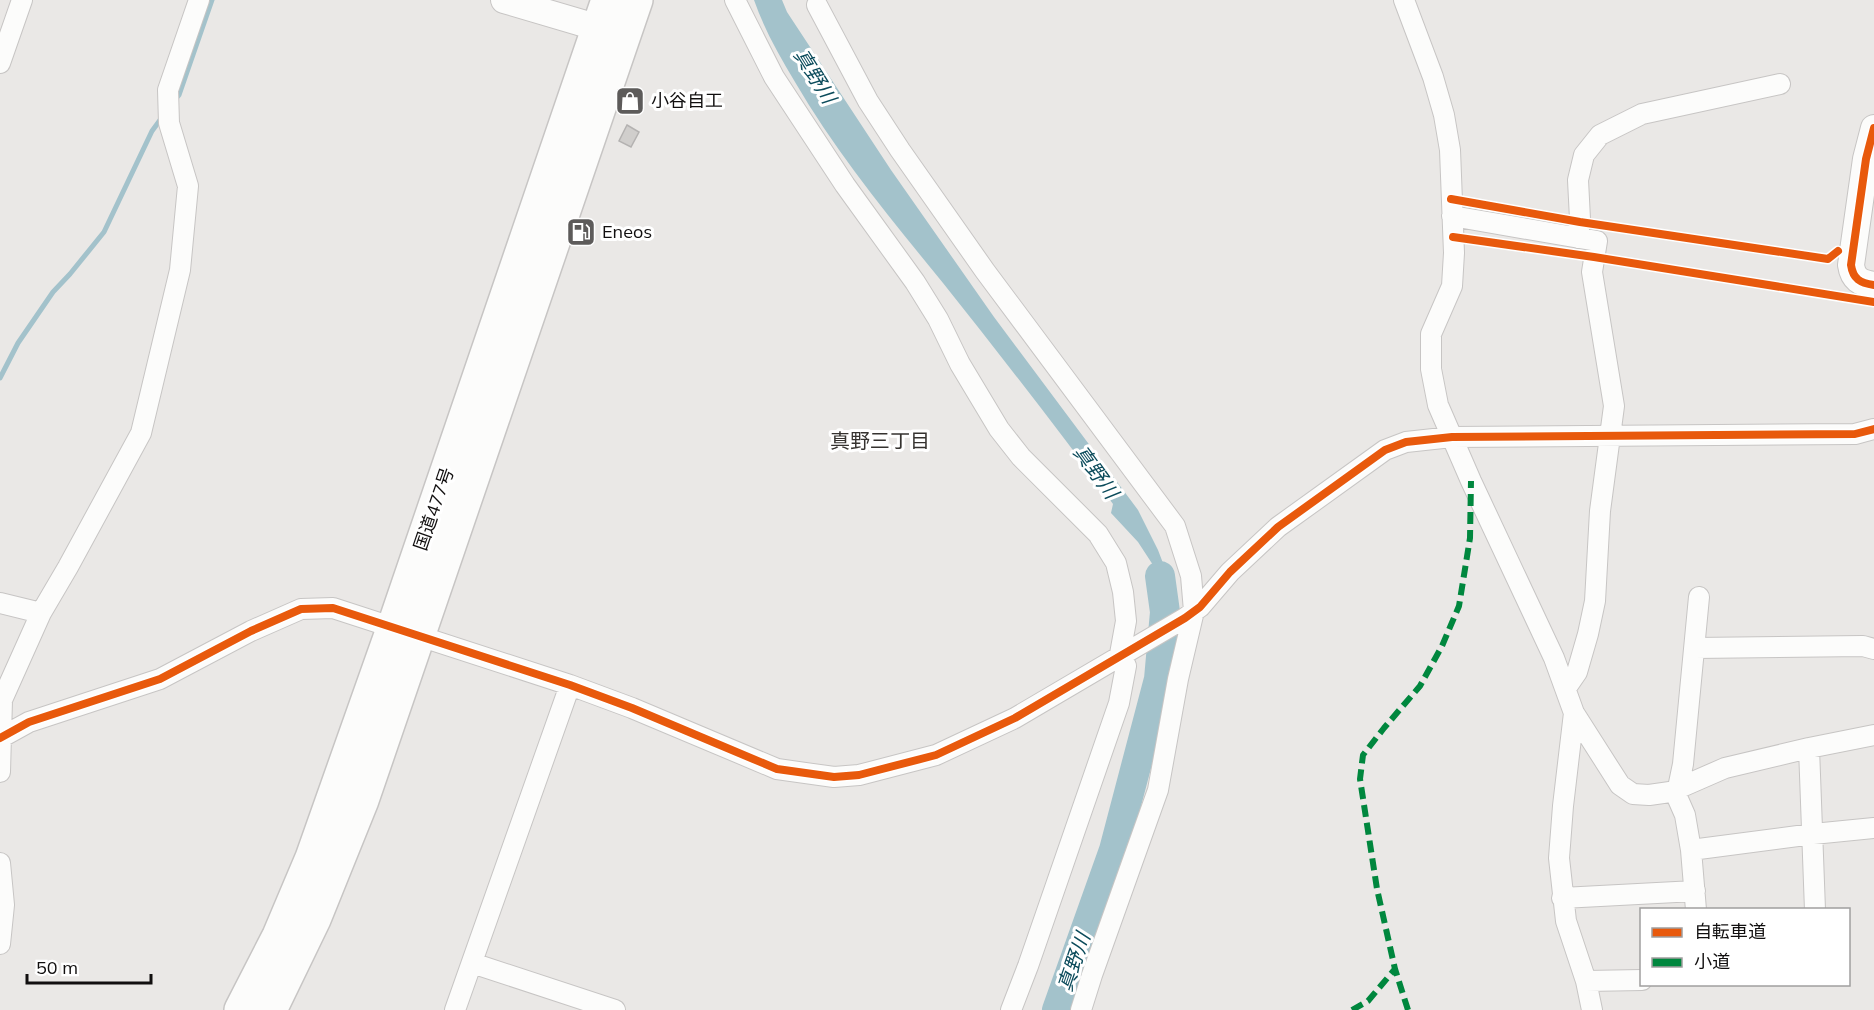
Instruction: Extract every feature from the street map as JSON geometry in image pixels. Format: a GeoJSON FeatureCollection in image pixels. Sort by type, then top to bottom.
{"type":"FeatureCollection","features":[{"type":"Feature","properties":{"kind":"highway","name":"国道477号"},"geometry":{"type":"LineString","coordinates":[[270,1010],[314,919],[362,800],[406,632],[610,21],[636,0]]}},
{"type":"Feature","properties":{"kind":"highway","name":"国道477号"},"geometry":{"type":"LineString","coordinates":[[241,1010],[279,936],[406,632]]}},
{"type":"Feature","properties":{"kind":"street"},"geometry":{"type":"LineString","coordinates":[[0,63],[21,0]]}},
{"type":"Feature","properties":{"kind":"street"},"geometry":{"type":"LineString","coordinates":[[0,772],[2,700],[41,613],[141,433],[180,270],[188,186],[170,123],[168,90],[199,0]]}},
{"type":"Feature","properties":{"kind":"street"},"geometry":{"type":"LineString","coordinates":[[504,0],[610,21]]}},
{"type":"Feature","properties":{"kind":"street"},"geometry":{"type":"LineString","coordinates":[[735,0],[774,77],[845,185],[915,282],[999,429],[1021,457],[1098,534],[1116,563],[1123,592],[1126,621],[1126,666],[1119,703],[1011,1010]]}},
{"type":"Feature","properties":{"kind":"street"},"geometry":{"type":"LineString","coordinates":[[1404,0],[1433,77],[1444,115],[1450,150],[1454,253],[1452,286],[1431,334],[1431,369],[1438,405],[1554,658],[1574,712],[1620,785],[1633,794],[1649,795],[1676,789],[1725,768],[1874,735]]}},
{"type":"Feature","properties":{"kind":"street"},"geometry":{"type":"LineString","coordinates":[[817,5],[868,101],[900,150],[985,271],[1175,526],[1191,576],[1190,614],[1158,790],[1081,1010]]}},
{"type":"Feature","properties":{"kind":"street"},"geometry":{"type":"LineString","coordinates":[[1578,238],[1580,219],[1578,180],[1584,155],[1600,135],[1642,114],[1780,84]]}},
{"type":"Feature","properties":{"kind":"street"},"geometry":{"type":"LineString","coordinates":[[1874,128],[1866,159],[1851,265],[1856,279],[1864,284],[1874,285]]}},
{"type":"Feature","properties":{"kind":"street"},"geometry":{"type":"LineString","coordinates":[[1452,216],[1597,241],[1592,272],[1614,406],[1600,511],[1595,601],[1577,672],[1566,688]]}},
{"type":"Feature","properties":{"kind":"street"},"geometry":{"type":"LineString","coordinates":[[0,738],[29,722],[160,679],[251,631],[301,609],[333,608],[570,685],[632,708],[777,769],[834,777],[859,775],[936,755],[1015,718],[1190,614],[1278,527],[1385,450],[1406,442],[1452,437],[1855,434],[1874,429]]}},
{"type":"Feature","properties":{"kind":"street"},"geometry":{"type":"LineString","coordinates":[[1562,898],[1695,900],[1691,850],[1685,815],[1676,789],[1683,764],[1700,597]]}},
{"type":"Feature","properties":{"kind":"street"},"geometry":{"type":"LineString","coordinates":[[0,603],[41,613]]}},
{"type":"Feature","properties":{"kind":"street"},"geometry":{"type":"LineString","coordinates":[[1695,648],[1863,646],[1874,649]]}},
{"type":"Feature","properties":{"kind":"street"},"geometry":{"type":"LineString","coordinates":[[455,1010],[570,685]]}},
{"type":"Feature","properties":{"kind":"street"},"geometry":{"type":"LineString","coordinates":[[1574,712],[1559,858],[1566,921],[1586,981],[1592,1010]]}},
{"type":"Feature","properties":{"kind":"street"},"geometry":{"type":"LineString","coordinates":[[1809,748],[1815,908]]}},
{"type":"Feature","properties":{"kind":"street"},"geometry":{"type":"LineString","coordinates":[[1691,850],[1874,828]]}},
{"type":"Feature","properties":{"kind":"street"},"geometry":{"type":"LineString","coordinates":[[0,863],[4,905],[0,944]]}},
{"type":"Feature","properties":{"kind":"street"},"geometry":{"type":"LineString","coordinates":[[472,963],[615,1010]]}},
{"type":"Feature","properties":{"kind":"street"},"geometry":{"type":"LineString","coordinates":[[1586,981],[1640,980]]}},
{"type":"Feature","properties":{"kind":"water"},"geometry":{"type":"Polygon","coordinates":[[[754,0],[782,0],[787,12],[891,170],[994,317],[1138,510],[1166,571],[1170,615],[1161,620],[1153,565],[1138,542],[1111,513],[1113,504],[828,135],[783,62],[754,0]]]}},
{"type":"Feature","properties":{"kind":"building"},"geometry":{"type":"Polygon","coordinates":[[[627,125],[639,132],[631,147],[619,141],[627,125]]]}},
{"type":"Feature","properties":{"kind":"waterway"},"geometry":{"type":"LineString","coordinates":[[174,101],[179,95],[212,0]]}},
{"type":"Feature","properties":{"kind":"waterway"},"geometry":{"type":"LineString","coordinates":[[0,378],[18,343],[53,292],[104,232],[152,131],[163,116]]}},
{"type":"Feature","properties":{"kind":"waterway","name":"真野川"},"geometry":{"type":"LineString","coordinates":[[1057,1010],[1114,850],[1159,679],[1165,612],[1160,576]]}},
{"type":"Feature","properties":{"kind":"marked path"},"geometry":{"type":"LineString","coordinates":[[1408,1010],[1395,969],[1377,889],[1360,779],[1363,755],[1420,686],[1442,646],[1459,606],[1470,538],[1471,481]]}},
{"type":"Feature","properties":{"kind":"marked path"},"geometry":{"type":"LineString","coordinates":[[1352,1010],[1368,1001],[1395,969]]}},
{"type":"Feature","properties":{"kind":"cycle path"},"geometry":{"type":"LineString","coordinates":[[1874,128],[1866,159],[1851,265],[1853,274],[1858,280],[1874,285]]}},
{"type":"Feature","properties":{"kind":"cycle path"},"geometry":{"type":"LineString","coordinates":[[1451,199],[1580,222],[1828,259],[1838,251]]}},
{"type":"Feature","properties":{"kind":"cycle path"},"geometry":{"type":"LineString","coordinates":[[1453,237],[1874,302]]}},
{"type":"Feature","properties":{"kind":"cycle path"},"geometry":{"type":"LineString","coordinates":[[0,738],[29,722],[160,679],[251,631],[301,609],[333,608],[570,685],[632,708],[777,769],[834,777],[859,775],[936,755],[1015,718],[1185,618],[1200,607],[1230,572],[1278,527],[1385,450],[1406,442],[1452,437],[1855,434],[1874,429]]}},
{"type":"Feature","properties":{"kind":"place","name":"小谷自工"},"geometry":{"type":"Point","coordinates":[630,101]}},
{"type":"Feature","properties":{"kind":"place","name":"Eneos"},"geometry":{"type":"Point","coordinates":[581,232]}},
{"type":"Feature","properties":{"kind":"district","name":"真野三丁目"},"geometry":{"type":"Point","coordinates":[880,441]}}]}
